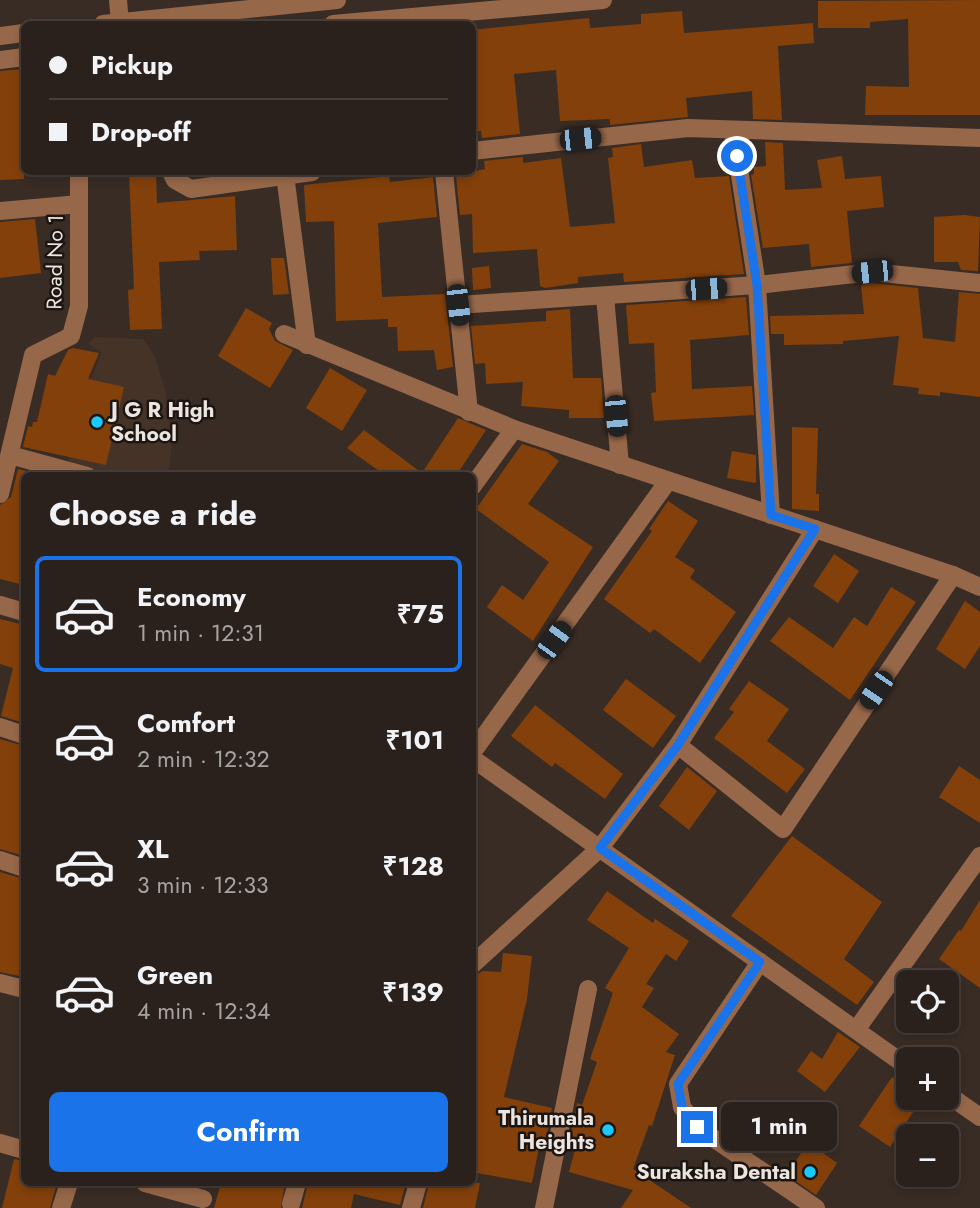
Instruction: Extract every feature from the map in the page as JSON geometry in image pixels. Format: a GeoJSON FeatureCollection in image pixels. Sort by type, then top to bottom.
{"type":"FeatureCollection","features":[{"type":"Feature","properties":{"kind":"street"},"geometry":{"type":"LineString","coordinates":[[113,21],[118,0]]}},
{"type":"Feature","properties":{"kind":"street"},"geometry":{"type":"LineString","coordinates":[[140,21],[337,0]]}},
{"type":"Feature","properties":{"kind":"street"},"geometry":{"type":"LineString","coordinates":[[404,21],[603,0]]}},
{"type":"Feature","properties":{"kind":"street"},"geometry":{"type":"LineString","coordinates":[[0,36],[21,33]]}},
{"type":"Feature","properties":{"kind":"street"},"geometry":{"type":"LineString","coordinates":[[0,60],[21,57]]}},
{"type":"Feature","properties":{"kind":"street"},"geometry":{"type":"LineString","coordinates":[[476,151],[688,128],[980,138]]}},
{"type":"Feature","properties":{"kind":"street"},"geometry":{"type":"LineString","coordinates":[[733,130],[757,285],[771,515]]}},
{"type":"Feature","properties":{"kind":"street","name":"Road No 1"},"geometry":{"type":"LineString","coordinates":[[0,494],[33,355],[61,344],[71,336],[76,324],[79,306],[79,175]]}},
{"type":"Feature","properties":{"kind":"street"},"geometry":{"type":"LineString","coordinates":[[172,175],[175,180],[191,189],[285,175],[307,345]]}},
{"type":"Feature","properties":{"kind":"street"},"geometry":{"type":"LineString","coordinates":[[444,175],[469,412]]}},
{"type":"Feature","properties":{"kind":"street"},"geometry":{"type":"LineString","coordinates":[[0,211],[79,204]]}},
{"type":"Feature","properties":{"kind":"street"},"geometry":{"type":"LineString","coordinates":[[458,305],[757,285],[872,272],[980,283]]}},
{"type":"Feature","properties":{"kind":"street"},"geometry":{"type":"LineString","coordinates":[[605,296],[620,465]]}},
{"type":"Feature","properties":{"kind":"street"},"geometry":{"type":"LineString","coordinates":[[285,334],[513,429],[953,575],[980,587]]}},
{"type":"Feature","properties":{"kind":"street"},"geometry":{"type":"LineString","coordinates":[[476,481],[513,429]]}},
{"type":"Feature","properties":{"kind":"street"},"geometry":{"type":"LineString","coordinates":[[10,455],[72,472]]}},
{"type":"Feature","properties":{"kind":"street"},"geometry":{"type":"LineString","coordinates":[[476,750],[668,481]]}},
{"type":"Feature","properties":{"kind":"street"},"geometry":{"type":"LineString","coordinates":[[476,961],[600,848],[678,745],[815,529]]}},
{"type":"Feature","properties":{"kind":"street"},"geometry":{"type":"LineString","coordinates":[[678,745],[783,829],[953,575]]}},
{"type":"Feature","properties":{"kind":"street"},"geometry":{"type":"LineString","coordinates":[[0,605],[21,611]]}},
{"type":"Feature","properties":{"kind":"street"},"geometry":{"type":"LineString","coordinates":[[0,727],[21,733]]}},
{"type":"Feature","properties":{"kind":"street"},"geometry":{"type":"LineString","coordinates":[[476,759],[896,1058]]}},
{"type":"Feature","properties":{"kind":"street"},"geometry":{"type":"LineString","coordinates":[[856,1030],[980,856]]}},
{"type":"Feature","properties":{"kind":"street"},"geometry":{"type":"LineString","coordinates":[[0,860],[21,866]]}},
{"type":"Feature","properties":{"kind":"street"},"geometry":{"type":"LineString","coordinates":[[760,962],[678,1084],[682,1107],[697,1127],[816,1208]]}},
{"type":"Feature","properties":{"kind":"street"},"geometry":{"type":"LineString","coordinates":[[0,983],[21,988]]}},
{"type":"Feature","properties":{"kind":"street"},"geometry":{"type":"LineString","coordinates":[[544,1208],[588,989]]}},
{"type":"Feature","properties":{"kind":"street"},"geometry":{"type":"LineString","coordinates":[[959,1102],[980,1117]]}},
{"type":"Feature","properties":{"kind":"street"},"geometry":{"type":"LineString","coordinates":[[0,1143],[21,1149]]}},
{"type":"Feature","properties":{"kind":"street"},"geometry":{"type":"LineString","coordinates":[[61,1208],[68,1186]]}},
{"type":"Feature","properties":{"kind":"street"},"geometry":{"type":"LineString","coordinates":[[156,1186],[203,1199]]}},
{"type":"Feature","properties":{"kind":"street"},"geometry":{"type":"LineString","coordinates":[[291,1204],[296,1186]]}},
{"type":"Feature","properties":{"kind":"street"},"geometry":{"type":"LineString","coordinates":[[411,1208],[417,1186]]}},
{"type":"Feature","properties":{"kind":"shaded area"},"geometry":{"type":"Polygon","coordinates":[[[95,337],[143,339],[155,357],[166,393],[172,443],[168,472],[80,472],[67,468],[85,380],[92,377],[102,352],[88,344],[95,337]]]}},
{"type":"Feature","properties":{"kind":"building"},"geometry":{"type":"Polygon","coordinates":[[[980,0],[980,115],[865,115],[866,86],[909,87],[908,19],[870,22],[870,28],[818,28],[818,1],[980,0]]]}},
{"type":"Feature","properties":{"kind":"building"},"geometry":{"type":"Polygon","coordinates":[[[682,11],[684,33],[813,23],[814,43],[778,46],[782,120],[753,119],[752,91],[686,98],[688,117],[610,125],[610,119],[560,121],[556,70],[514,74],[520,134],[482,138],[481,131],[476,132],[476,30],[589,18],[590,28],[641,24],[641,14],[682,11]]]}},
{"type":"Feature","properties":{"kind":"building"},"geometry":{"type":"Polygon","coordinates":[[[21,69],[21,175],[24,175],[24,179],[0,180],[0,71],[21,69]]]}},
{"type":"Feature","properties":{"kind":"building"},"geometry":{"type":"Polygon","coordinates":[[[765,142],[783,143],[785,190],[822,188],[817,160],[842,156],[845,179],[881,176],[884,207],[847,211],[852,263],[811,267],[809,244],[763,248],[751,175],[754,174],[754,167],[766,166],[765,142]]]}},
{"type":"Feature","properties":{"kind":"building"},"geometry":{"type":"Polygon","coordinates":[[[641,144],[644,167],[692,160],[695,178],[729,176],[744,274],[624,282],[623,273],[578,277],[578,283],[545,288],[540,286],[537,249],[473,253],[472,214],[460,215],[456,175],[476,175],[476,171],[485,169],[484,161],[523,157],[523,163],[561,158],[570,227],[615,223],[608,158],[613,157],[612,148],[641,144]]]}},
{"type":"Feature","properties":{"kind":"building"},"geometry":{"type":"Polygon","coordinates":[[[129,175],[156,175],[157,203],[235,196],[237,250],[199,251],[200,260],[159,262],[162,329],[130,330],[128,290],[134,289],[129,175]]]}},
{"type":"Feature","properties":{"kind":"building"},"geometry":{"type":"Polygon","coordinates":[[[389,176],[390,182],[433,177],[437,217],[378,223],[382,297],[445,294],[453,367],[437,370],[434,350],[398,351],[397,327],[388,327],[388,319],[336,321],[334,221],[306,222],[304,185],[389,176]]]}},
{"type":"Feature","properties":{"kind":"building"},"geometry":{"type":"Polygon","coordinates":[[[934,217],[980,217],[978,271],[961,270],[958,262],[934,262],[934,217]]]}},
{"type":"Feature","properties":{"kind":"building"},"geometry":{"type":"Polygon","coordinates":[[[35,219],[41,273],[0,278],[0,222],[35,219]]]}},
{"type":"Feature","properties":{"kind":"building"},"geometry":{"type":"Polygon","coordinates":[[[271,258],[284,258],[289,294],[273,295],[271,258]]]}},
{"type":"Feature","properties":{"kind":"building"},"geometry":{"type":"Polygon","coordinates":[[[489,266],[491,288],[473,290],[472,268],[489,266]]]}},
{"type":"Feature","properties":{"kind":"building"},"geometry":{"type":"Polygon","coordinates":[[[872,283],[918,288],[923,338],[955,342],[959,292],[980,294],[980,397],[940,392],[940,396],[918,394],[919,388],[893,385],[899,336],[843,341],[843,344],[784,345],[784,334],[771,334],[770,316],[864,314],[861,285],[872,283]]]}},
{"type":"Feature","properties":{"kind":"building"},"geometry":{"type":"Polygon","coordinates":[[[746,297],[749,335],[690,340],[692,389],[752,386],[754,415],[654,421],[651,393],[656,392],[654,343],[629,344],[626,305],[746,297]]]}},
{"type":"Feature","properties":{"kind":"building"},"geometry":{"type":"Polygon","coordinates":[[[246,308],[272,323],[269,329],[275,341],[293,350],[270,388],[218,356],[246,308]]]}},
{"type":"Feature","properties":{"kind":"building"},"geometry":{"type":"Polygon","coordinates":[[[570,309],[573,378],[601,378],[604,418],[569,418],[569,410],[521,406],[523,382],[486,384],[485,363],[475,364],[471,326],[546,321],[546,311],[570,309]]]}},
{"type":"Feature","properties":{"kind":"building"},"geometry":{"type":"Polygon","coordinates":[[[73,348],[99,353],[88,379],[124,387],[106,465],[23,447],[28,426],[32,427],[33,422],[37,422],[48,374],[55,376],[68,350],[73,348]]]}},
{"type":"Feature","properties":{"kind":"building"},"geometry":{"type":"Polygon","coordinates":[[[330,368],[367,390],[342,431],[306,408],[330,368]]]}},
{"type":"Feature","properties":{"kind":"building"},"geometry":{"type":"Polygon","coordinates":[[[458,418],[486,430],[459,472],[423,472],[458,418]]]}},
{"type":"Feature","properties":{"kind":"building"},"geometry":{"type":"Polygon","coordinates":[[[792,427],[818,428],[816,494],[819,494],[819,511],[792,509],[792,427]]]}},
{"type":"Feature","properties":{"kind":"building"},"geometry":{"type":"Polygon","coordinates":[[[364,430],[421,472],[380,472],[347,448],[364,430]]]}},
{"type":"Feature","properties":{"kind":"building"},"geometry":{"type":"Polygon","coordinates":[[[522,444],[547,452],[559,461],[528,504],[593,547],[533,641],[487,607],[502,585],[523,600],[549,562],[476,509],[522,444]]]}},
{"type":"Feature","properties":{"kind":"building"},"geometry":{"type":"Polygon","coordinates":[[[732,451],[756,455],[756,483],[727,478],[732,451]]]}},
{"type":"Feature","properties":{"kind":"building"},"geometry":{"type":"Polygon","coordinates":[[[18,469],[29,472],[21,472],[21,584],[0,579],[0,505],[11,497],[18,469]]]}},
{"type":"Feature","properties":{"kind":"building"},"geometry":{"type":"Polygon","coordinates":[[[668,501],[698,521],[675,557],[695,570],[690,578],[736,612],[700,663],[654,629],[650,633],[604,599],[652,531],[649,529],[668,501]]]}},
{"type":"Feature","properties":{"kind":"building"},"geometry":{"type":"Polygon","coordinates":[[[834,554],[859,571],[838,603],[813,586],[834,554]]]}},
{"type":"Feature","properties":{"kind":"building"},"geometry":{"type":"Polygon","coordinates":[[[891,587],[916,602],[850,700],[770,641],[789,617],[833,648],[854,617],[867,626],[891,587]]]}},
{"type":"Feature","properties":{"kind":"building"},"geometry":{"type":"Polygon","coordinates":[[[965,601],[980,612],[980,646],[965,669],[936,649],[965,601]]]}},
{"type":"Feature","properties":{"kind":"building"},"geometry":{"type":"Polygon","coordinates":[[[0,619],[21,624],[21,722],[1,716],[13,668],[0,664],[0,619]]]}},
{"type":"Feature","properties":{"kind":"building"},"geometry":{"type":"Polygon","coordinates":[[[626,679],[676,716],[653,748],[603,710],[626,679]]]}},
{"type":"Feature","properties":{"kind":"building"},"geometry":{"type":"Polygon","coordinates":[[[749,681],[789,709],[767,741],[805,769],[787,793],[714,738],[734,712],[729,709],[749,681]]]}},
{"type":"Feature","properties":{"kind":"building"},"geometry":{"type":"Polygon","coordinates":[[[535,705],[623,774],[605,799],[555,763],[552,767],[511,736],[535,705]]]}},
{"type":"Feature","properties":{"kind":"building"},"geometry":{"type":"Polygon","coordinates":[[[0,739],[21,745],[21,855],[0,849],[0,739]]]}},
{"type":"Feature","properties":{"kind":"building"},"geometry":{"type":"Polygon","coordinates":[[[959,766],[980,780],[980,823],[939,797],[959,766]]]}},
{"type":"Feature","properties":{"kind":"building"},"geometry":{"type":"Polygon","coordinates":[[[687,767],[717,791],[689,830],[659,806],[687,767]]]}},
{"type":"Feature","properties":{"kind":"building"},"geometry":{"type":"Polygon","coordinates":[[[792,836],[882,902],[844,959],[874,982],[857,1005],[731,916],[792,836]]]}},
{"type":"Feature","properties":{"kind":"building"},"geometry":{"type":"Polygon","coordinates":[[[0,872],[21,878],[21,976],[0,972],[0,872]]]}},
{"type":"Feature","properties":{"kind":"building"},"geometry":{"type":"Polygon","coordinates":[[[607,891],[653,923],[655,919],[689,941],[676,961],[666,954],[646,984],[654,988],[642,1007],[679,1034],[666,1052],[675,1055],[652,1126],[649,1125],[633,1169],[691,1208],[621,1208],[633,1190],[569,1172],[575,1150],[568,1148],[577,1103],[582,1105],[597,1062],[590,1059],[613,993],[605,988],[629,948],[587,920],[607,891]]]}},
{"type":"Feature","properties":{"kind":"building"},"geometry":{"type":"Polygon","coordinates":[[[980,900],[980,988],[959,973],[959,970],[955,970],[939,959],[959,930],[961,931],[980,900]]]}},
{"type":"Feature","properties":{"kind":"building"},"geometry":{"type":"Polygon","coordinates":[[[503,953],[532,956],[527,999],[504,1097],[552,1108],[545,1143],[540,1142],[532,1183],[476,1173],[476,975],[483,971],[501,972],[503,953]]]}},
{"type":"Feature","properties":{"kind":"building"},"geometry":{"type":"Polygon","coordinates":[[[838,1032],[860,1047],[825,1092],[797,1071],[811,1051],[822,1059],[838,1032]]]}},
{"type":"Feature","properties":{"kind":"building"},"geometry":{"type":"Polygon","coordinates":[[[892,1077],[896,1080],[896,1110],[914,1110],[905,1124],[896,1124],[896,1138],[890,1147],[859,1126],[892,1077]]]}},
{"type":"Feature","properties":{"kind":"building","name":"Suraksha Dental"},"geometry":{"type":"Polygon","coordinates":[[[808,1142],[837,1163],[816,1195],[787,1175],[808,1142]]]}},
{"type":"Feature","properties":{"kind":"building"},"geometry":{"type":"Polygon","coordinates":[[[14,1159],[21,1160],[21,1186],[56,1186],[50,1208],[2,1208],[14,1159]]]}},
{"type":"Feature","properties":{"kind":"building"},"geometry":{"type":"Polygon","coordinates":[[[476,1183],[480,1183],[475,1208],[423,1208],[428,1186],[476,1186],[476,1183]]]}},
{"type":"Feature","properties":{"kind":"building"},"geometry":{"type":"Polygon","coordinates":[[[220,1186],[285,1186],[281,1208],[214,1208],[220,1186]]]}},
{"type":"Feature","properties":{"kind":"building"},"geometry":{"type":"Polygon","coordinates":[[[307,1186],[405,1186],[400,1205],[354,1194],[351,1208],[302,1208],[307,1186]]]}},
{"type":"Feature","properties":{"kind":"place","name":"J G R High School"},"geometry":{"type":"Point","coordinates":[97,422]}},
{"type":"Feature","properties":{"kind":"place","name":"Thirumala Heights"},"geometry":{"type":"Point","coordinates":[608,1130]}},
{"type":"Feature","properties":{"kind":"place","name":"Suraksha Dental"},"geometry":{"type":"Point","coordinates":[810,1172]}},
{"type":"Feature","properties":{"kind":"route"},"geometry":{"type":"LineString","coordinates":[[697,1127],[682,1107],[678,1084],[760,962],[600,848],[678,745],[815,529],[771,515],[757,285],[737,156]]}}]}
